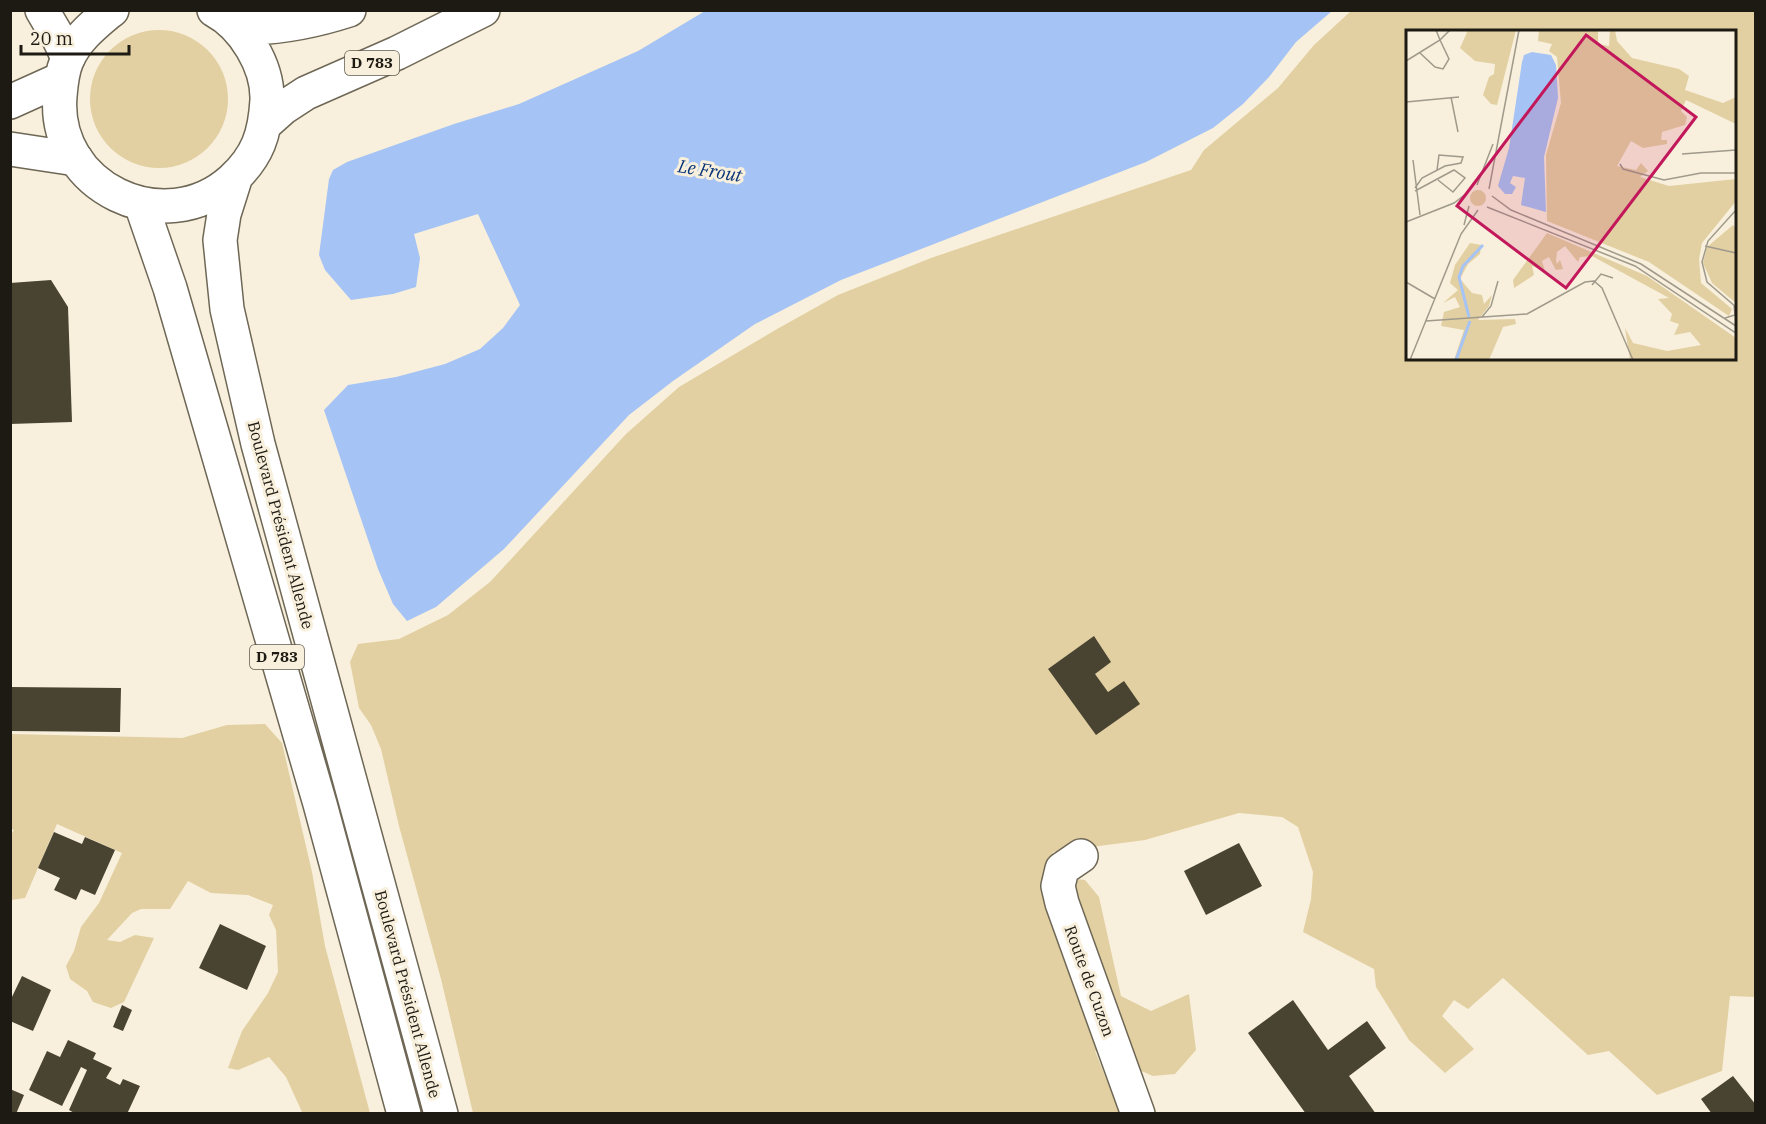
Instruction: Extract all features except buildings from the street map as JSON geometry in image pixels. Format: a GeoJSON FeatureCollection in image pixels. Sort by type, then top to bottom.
{"type":"FeatureCollection","features":[{"type":"Feature","properties":{"kind":"main road"},"geometry":{"type":"LineString","coordinates":[[42,10],[59,39],[64,69],[59,107],[64,134],[76,159],[104,188],[122,198],[141,204],[162,206],[183,205],[203,199],[222,188],[250,160],[260,143],[265,124],[267,90],[261,68],[257,57],[226,19]]}},
{"type":"Feature","properties":{"kind":"main road"},"geometry":{"type":"LineString","coordinates":[[10,102],[64,69],[84,33],[112,10]]}},
{"type":"Feature","properties":{"kind":"main road"},"geometry":{"type":"LineString","coordinates":[[226,19],[289,26],[349,10]]}},
{"type":"Feature","properties":{"kind":"main road","name":"D 783"},"geometry":{"type":"LineString","coordinates":[[265,124],[283,108],[306,93],[397,53],[483,10]]}},
{"type":"Feature","properties":{"kind":"main road"},"geometry":{"type":"LineString","coordinates":[[10,149],[76,159]]}},
{"type":"Feature","properties":{"kind":"main road","name":"Boulevard Président Allende"},"geometry":{"type":"LineString","coordinates":[[236,176],[224,214],[219,240],[227,309],[258,444],[441,1113]]}},
{"type":"Feature","properties":{"kind":"main road","name":"D 783"},"geometry":{"type":"LineString","coordinates":[[141,204],[170,288],[320,804],[404,1113]]}},
{"type":"Feature","properties":{"kind":"main road","name":"Route de Cuzon"},"geometry":{"type":"LineString","coordinates":[[1081,856],[1062,869],[1058,886],[1062,903],[1138,1113]]}},
{"type":"Feature","properties":{"kind":"shaded area"},"geometry":{"type":"Polygon","coordinates":[[[1351,11],[1755,11],[1756,997],[1730,996],[1722,1071],[1657,1095],[1609,1051],[1588,1055],[1503,978],[1468,1009],[1454,1000],[1442,1016],[1474,1049],[1445,1073],[1409,1040],[1376,987],[1374,969],[1303,932],[1311,899],[1313,872],[1298,827],[1282,817],[1239,813],[1145,840],[1053,852],[1048,876],[1085,880],[1099,897],[1121,996],[1151,1011],[1189,994],[1196,1050],[1175,1074],[1153,1076],[1095,1051],[1120,1113],[473,1113],[441,979],[399,826],[381,749],[371,725],[359,708],[350,662],[358,644],[399,639],[448,615],[490,582],[626,434],[679,387],[838,295],[931,258],[1191,170],[1204,150],[1278,88],[1314,45],[1351,11]]]}},
{"type":"Feature","properties":{"kind":"shaded area"},"geometry":{"type":"Polygon","coordinates":[[[159,30],[185,35],[208,50],[223,73],[228,99],[223,125],[208,148],[185,163],[159,168],[133,163],[110,148],[95,125],[90,99],[95,73],[110,50],[133,35],[159,30]]]}},
{"type":"Feature","properties":{"kind":"shaded area"},"geometry":{"type":"Polygon","coordinates":[[[265,724],[282,743],[312,872],[325,946],[370,1113],[307,1114],[302,1112],[286,1077],[269,1057],[238,1070],[228,1068],[242,1031],[268,993],[278,972],[276,930],[269,915],[273,905],[248,895],[211,893],[188,881],[170,909],[141,909],[132,913],[107,940],[120,942],[135,935],[154,938],[124,1002],[111,1008],[93,1002],[87,991],[70,979],[66,966],[74,951],[81,927],[99,903],[122,853],[57,824],[25,898],[11,900],[10,836],[14,830],[10,828],[11,734],[182,738],[227,725],[265,724]]]}},
{"type":"Feature","properties":{"kind":"water","name":"Le Frout"},"geometry":{"type":"Polygon","coordinates":[[[705,11],[1332,11],[1296,42],[1269,77],[1243,104],[1213,128],[1146,162],[841,280],[755,324],[673,381],[629,415],[504,549],[436,607],[407,621],[393,604],[378,569],[324,410],[348,385],[396,377],[445,364],[480,349],[503,328],[520,305],[478,214],[414,234],[420,258],[416,287],[393,294],[351,300],[325,270],[319,255],[329,179],[333,170],[347,162],[454,124],[519,104],[638,51],[705,11]]]}}]}
